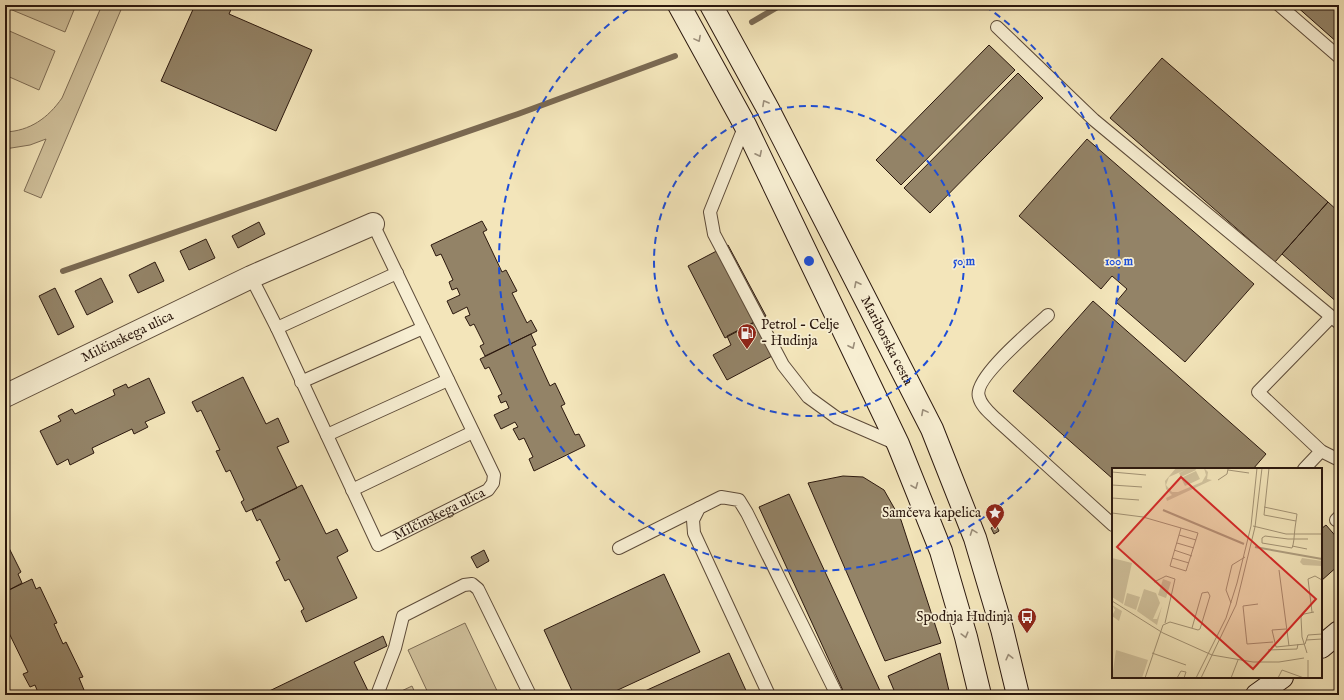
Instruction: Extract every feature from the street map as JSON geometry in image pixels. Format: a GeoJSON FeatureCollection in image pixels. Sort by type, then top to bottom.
{"type":"FeatureCollection","features":[{"type":"Feature","properties":{"kind":"main road"},"geometry":{"type":"LineString","coordinates":[[679,5],[745,125],[898,444],[941,551],[980,695]]}},
{"type":"Feature","properties":{"kind":"main road","name":"Mariborska cesta"},"geometry":{"type":"LineString","coordinates":[[711,5],[768,109],[932,429],[975,538],[1002,629],[1018,695]]}},
{"type":"Feature","properties":{"kind":"main road","name":"Milčinskega ulica"},"geometry":{"type":"LineString","coordinates":[[5,396],[250,278],[373,224]]}},
{"type":"Feature","properties":{"kind":"main road"},"geometry":{"type":"LineString","coordinates":[[1322,646],[1339,632]]}},
{"type":"Feature","properties":{"kind":"main road"},"geometry":{"type":"LineString","coordinates":[[1257,695],[1281,678]]}},
{"type":"Feature","properties":{"kind":"lane"},"geometry":{"type":"LineString","coordinates":[[1279,5],[1339,57]]}},
{"type":"Feature","properties":{"kind":"lane"},"geometry":{"type":"LineString","coordinates":[[997,27],[1094,120],[1335,320],[1258,392],[1322,451],[1339,460]]}},
{"type":"Feature","properties":{"kind":"lane"},"geometry":{"type":"LineString","coordinates":[[745,125],[710,212],[714,234],[783,365],[808,397],[837,418],[898,444]]}},
{"type":"Feature","properties":{"kind":"lane","name":"Milčinskega ulica"},"geometry":{"type":"LineString","coordinates":[[250,278],[277,328],[378,544],[488,490],[493,483],[494,475],[373,224]]}},
{"type":"Feature","properties":{"kind":"lane"},"geometry":{"type":"LineString","coordinates":[[277,328],[397,273]]}},
{"type":"Feature","properties":{"kind":"lane"},"geometry":{"type":"LineString","coordinates":[[1048,315],[989,372],[979,387],[978,397],[984,406],[996,418],[1112,524]]}},
{"type":"Feature","properties":{"kind":"lane"},"geometry":{"type":"LineString","coordinates":[[301,382],[423,328]]}},
{"type":"Feature","properties":{"kind":"lane"},"geometry":{"type":"LineString","coordinates":[[327,435],[448,380]]}},
{"type":"Feature","properties":{"kind":"lane"},"geometry":{"type":"LineString","coordinates":[[352,490],[473,432]]}},
{"type":"Feature","properties":{"kind":"lane"},"geometry":{"type":"LineString","coordinates":[[1305,468],[1322,451]]}},
{"type":"Feature","properties":{"kind":"lane"},"geometry":{"type":"LineString","coordinates":[[619,548],[721,497],[739,500],[747,513],[837,695]]}},
{"type":"Feature","properties":{"kind":"lane"},"geometry":{"type":"LineString","coordinates":[[699,508],[694,520],[694,533],[769,695]]}},
{"type":"Feature","properties":{"kind":"lane"},"geometry":{"type":"LineString","coordinates":[[377,695],[395,648],[403,616],[464,586],[472,584],[478,589],[530,695]]}},
{"type":"Feature","properties":{"kind":"shaded area"},"geometry":{"type":"Polygon","coordinates":[[[5,5],[76,5],[65,32],[5,7],[5,5]]]}},
{"type":"Feature","properties":{"kind":"shaded area"},"geometry":{"type":"Polygon","coordinates":[[[102,5],[123,5],[41,198],[24,191],[46,139],[30,145],[5,149],[5,132],[22,129],[38,122],[51,112],[57,105],[62,98],[102,5]]]}},
{"type":"Feature","properties":{"kind":"shaded area"},"geometry":{"type":"Polygon","coordinates":[[[5,29],[55,51],[39,90],[5,75],[5,29]]]}},
{"type":"Feature","properties":{"kind":"shaded area"},"geometry":{"type":"Polygon","coordinates":[[[465,623],[499,695],[429,695],[408,650],[465,623]]]}},
{"type":"Feature","properties":{"kind":"shaded area"},"geometry":{"type":"Polygon","coordinates":[[[412,686],[416,695],[393,695],[412,686]]]}},
{"type":"Feature","properties":{"kind":"building"},"geometry":{"type":"Polygon","coordinates":[[[195,5],[233,5],[229,14],[312,50],[276,131],[161,81],[195,5]]]}},
{"type":"Feature","properties":{"kind":"building"},"geometry":{"type":"Polygon","coordinates":[[[1295,5],[1339,5],[1339,44],[1295,5]]]}},
{"type":"Feature","properties":{"kind":"building"},"geometry":{"type":"Polygon","coordinates":[[[989,45],[1015,70],[901,185],[876,160],[989,45]]]}},
{"type":"Feature","properties":{"kind":"building"},"geometry":{"type":"Polygon","coordinates":[[[1162,58],[1328,202],[1275,262],[1110,118],[1162,58]]]}},
{"type":"Feature","properties":{"kind":"building"},"geometry":{"type":"Polygon","coordinates":[[[1018,73],[1043,98],[930,213],[904,188],[1018,73]]]}},
{"type":"Feature","properties":{"kind":"building"},"geometry":{"type":"Polygon","coordinates":[[[1087,139],[1254,284],[1185,362],[1116,302],[1127,289],[1112,276],[1101,289],[1019,216],[1087,139]]]}},
{"type":"Feature","properties":{"kind":"building"},"geometry":{"type":"Polygon","coordinates":[[[1328,202],[1339,212],[1339,304],[1282,254],[1328,202]]]}},
{"type":"Feature","properties":{"kind":"building"},"geometry":{"type":"Polygon","coordinates":[[[482,221],[487,230],[483,232],[502,272],[506,270],[517,291],[512,293],[527,323],[531,320],[537,331],[485,356],[480,346],[484,344],[474,324],[470,326],[465,317],[470,315],[467,307],[453,314],[447,301],[460,295],[457,288],[452,290],[449,282],[453,280],[441,254],[436,256],[431,245],[482,221]]]}},
{"type":"Feature","properties":{"kind":"building"},"geometry":{"type":"Polygon","coordinates":[[[259,222],[265,234],[238,248],[232,236],[259,222]]]}},
{"type":"Feature","properties":{"kind":"building"},"geometry":{"type":"Polygon","coordinates":[[[206,239],[215,258],[189,270],[180,251],[206,239]]]}},
{"type":"Feature","properties":{"kind":"building"},"geometry":{"type":"Polygon","coordinates":[[[728,245],[766,316],[725,338],[688,266],[728,245]]]}},
{"type":"Feature","properties":{"kind":"building"},"geometry":{"type":"Polygon","coordinates":[[[155,262],[164,281],[138,293],[129,275],[155,262]]]}},
{"type":"Feature","properties":{"kind":"building"},"geometry":{"type":"Polygon","coordinates":[[[101,278],[113,302],[87,315],[75,291],[101,278]]]}},
{"type":"Feature","properties":{"kind":"building"},"geometry":{"type":"Polygon","coordinates":[[[55,288],[74,327],[58,335],[39,296],[55,288]]]}},
{"type":"Feature","properties":{"kind":"building"},"geometry":{"type":"Polygon","coordinates":[[[1093,301],[1266,454],[1254,468],[1112,468],[1112,478],[1013,391],[1093,301]]]}},
{"type":"Feature","properties":{"kind":"building","name":"Petrol - Celje - Hudinja"},"geometry":{"type":"Polygon","coordinates":[[[756,321],[774,355],[727,380],[713,355],[731,345],[727,336],[756,321]]]}},
{"type":"Feature","properties":{"kind":"building"},"geometry":{"type":"Polygon","coordinates":[[[531,334],[536,345],[532,347],[550,386],[555,383],[565,404],[561,406],[575,435],[579,434],[585,446],[534,471],[529,459],[533,457],[524,438],[519,440],[513,429],[518,427],[515,422],[501,429],[494,415],[509,408],[506,401],[501,403],[498,396],[502,394],[489,367],[485,369],[480,359],[531,334]]]}},
{"type":"Feature","properties":{"kind":"building"},"geometry":{"type":"Polygon","coordinates":[[[243,377],[266,424],[278,418],[289,442],[277,447],[297,488],[246,512],[241,502],[244,500],[230,470],[226,472],[216,451],[220,450],[201,410],[197,412],[192,402],[243,377]]]}},
{"type":"Feature","properties":{"kind":"building"},"geometry":{"type":"Polygon","coordinates":[[[149,378],[165,413],[145,422],[148,427],[134,434],[132,429],[92,448],[94,453],[70,465],[68,459],[57,465],[40,431],[61,421],[58,416],[72,409],[75,414],[115,395],[113,390],[126,384],[128,388],[149,378]]]}},
{"type":"Feature","properties":{"kind":"building"},"geometry":{"type":"Polygon","coordinates":[[[843,476],[863,477],[884,490],[901,520],[941,643],[885,661],[808,483],[843,476]]]}},
{"type":"Feature","properties":{"kind":"building"},"geometry":{"type":"Polygon","coordinates":[[[302,485],[326,534],[337,529],[348,551],[337,557],[357,598],[306,622],[301,611],[304,609],[289,579],[285,581],[276,562],[280,560],[260,519],[257,521],[252,510],[302,485]]]}},
{"type":"Feature","properties":{"kind":"building"},"geometry":{"type":"Polygon","coordinates":[[[789,494],[882,695],[845,695],[759,507],[789,494]]]}},
{"type":"Feature","properties":{"kind":"building"},"geometry":{"type":"Polygon","coordinates":[[[996,525],[999,531],[994,534],[991,528],[996,525]]]}},
{"type":"Feature","properties":{"kind":"building"},"geometry":{"type":"Polygon","coordinates":[[[1326,525],[1339,540],[1339,565],[1322,580],[1322,528],[1326,525]]]}},
{"type":"Feature","properties":{"kind":"building"},"geometry":{"type":"Polygon","coordinates":[[[5,547],[6,549],[9,548],[21,572],[18,574],[22,583],[5,592],[5,547]]]}},
{"type":"Feature","properties":{"kind":"building"},"geometry":{"type":"Polygon","coordinates":[[[484,550],[489,561],[477,568],[471,557],[484,550]]]}},
{"type":"Feature","properties":{"kind":"building"},"geometry":{"type":"Polygon","coordinates":[[[664,574],[700,652],[607,695],[574,695],[544,630],[664,574]]]}},
{"type":"Feature","properties":{"kind":"building"},"geometry":{"type":"Polygon","coordinates":[[[32,579],[36,589],[40,587],[57,623],[54,624],[63,644],[66,642],[83,677],[79,678],[84,690],[74,695],[39,695],[35,685],[30,687],[23,674],[28,672],[8,631],[5,633],[5,592],[32,579]]]}},
{"type":"Feature","properties":{"kind":"building"},"geometry":{"type":"Polygon","coordinates":[[[383,636],[387,646],[354,662],[370,695],[261,695],[383,636]]]}},
{"type":"Feature","properties":{"kind":"building"},"geometry":{"type":"Polygon","coordinates":[[[729,653],[748,695],[636,695],[729,653]]]}},
{"type":"Feature","properties":{"kind":"building"},"geometry":{"type":"Polygon","coordinates":[[[940,653],[950,695],[896,695],[888,676],[940,653]]]}},
{"type":"Feature","properties":{"kind":"waterway"},"geometry":{"type":"LineString","coordinates":[[752,22],[781,5]]}},
{"type":"Feature","properties":{"kind":"waterway"},"geometry":{"type":"LineString","coordinates":[[63,271],[518,114],[675,56]]}},
{"type":"Feature","properties":{"kind":"place","name":"Petrol - Celje - Hudinja"},"geometry":{"type":"Point","coordinates":[747,350]}},
{"type":"Feature","properties":{"kind":"place","name":"Samčeva kapelica"},"geometry":{"type":"Point","coordinates":[995,530]}},
{"type":"Feature","properties":{"kind":"place","name":"Spodnja Hudinja"},"geometry":{"type":"Point","coordinates":[1027,634]}}]}
